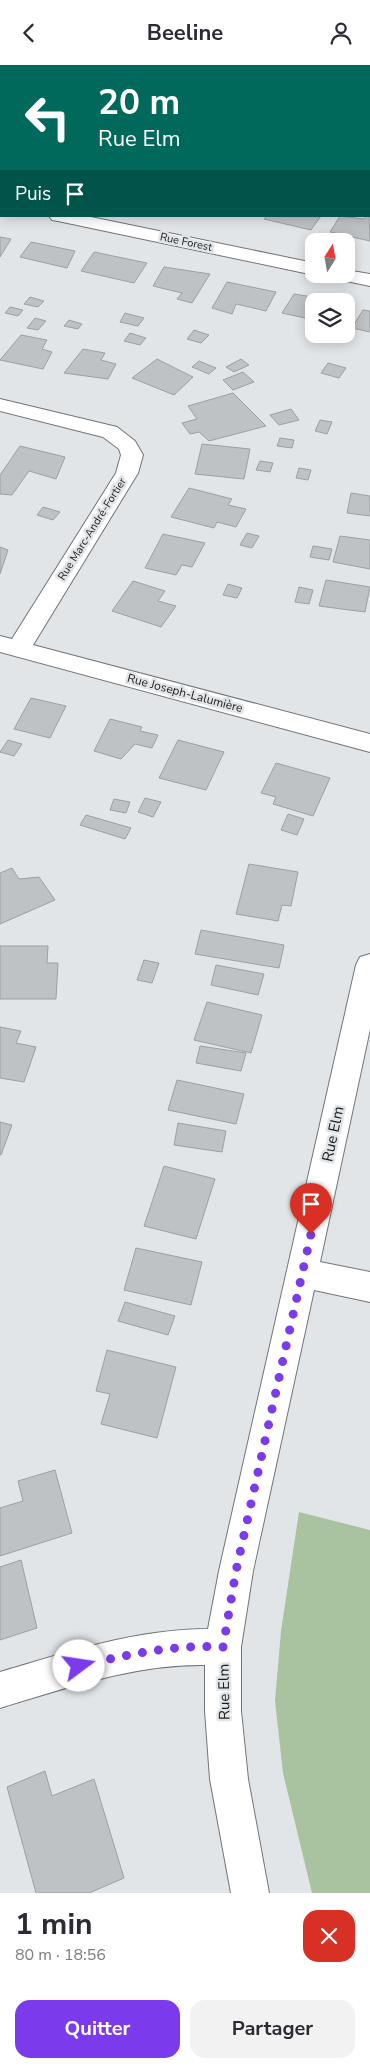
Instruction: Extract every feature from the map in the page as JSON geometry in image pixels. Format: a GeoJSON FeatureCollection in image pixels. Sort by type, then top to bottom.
{"type":"FeatureCollection","features":[{"type":"Feature","properties":{"kind":"street","name":"Rue Forest"},"geometry":{"type":"LineString","coordinates":[[63,217],[305,267]]}},
{"type":"Feature","properties":{"kind":"street"},"geometry":{"type":"LineString","coordinates":[[355,277],[370,280]]}},
{"type":"Feature","properties":{"kind":"street","name":"Rue Marc-André-Fortier"},"geometry":{"type":"LineString","coordinates":[[0,405],[110,432],[119,437],[128,446],[132,455],[127,473],[9,646]]}},
{"type":"Feature","properties":{"kind":"street","name":"Rue Joseph-Lalumière"},"geometry":{"type":"LineString","coordinates":[[9,646],[370,743]]}},
{"type":"Feature","properties":{"kind":"street","name":"Rue Elm"},"geometry":{"type":"LineString","coordinates":[[250,1893],[229,1779],[223,1711],[223,1647],[236,1571],[370,965]]}},
{"type":"Feature","properties":{"kind":"street"},"geometry":{"type":"LineString","coordinates":[[303,1273],[370,1287]]}},
{"type":"Feature","properties":{"kind":"street"},"geometry":{"type":"LineString","coordinates":[[0,1691],[107,1660],[200,1645],[223,1647]]}},
{"type":"Feature","properties":{"kind":"green space"},"geometry":{"type":"Polygon","coordinates":[[[299,1512],[370,1530],[370,1893],[312,1893],[283,1773],[275,1701],[281,1631],[299,1512]]]}},
{"type":"Feature","properties":{"kind":"building"},"geometry":{"type":"Polygon","coordinates":[[[266,217],[320,217],[311,230],[264,219],[266,217]]]}},
{"type":"Feature","properties":{"kind":"building"},"geometry":{"type":"Polygon","coordinates":[[[339,217],[364,219],[369,217],[370,241],[355,238],[355,233],[330,232],[339,217]]]}},
{"type":"Feature","properties":{"kind":"building"},"geometry":{"type":"Polygon","coordinates":[[[0,237],[11,239],[0,257],[0,237]]]}},
{"type":"Feature","properties":{"kind":"building"},"geometry":{"type":"Polygon","coordinates":[[[31,242],[75,251],[67,268],[20,257],[31,242]]]}},
{"type":"Feature","properties":{"kind":"building"},"geometry":{"type":"Polygon","coordinates":[[[94,252],[147,263],[134,283],[81,271],[94,252]]]}},
{"type":"Feature","properties":{"kind":"building"},"geometry":{"type":"Polygon","coordinates":[[[164,267],[210,274],[192,303],[177,299],[182,293],[153,286],[164,267]]]}},
{"type":"Feature","properties":{"kind":"building"},"geometry":{"type":"Polygon","coordinates":[[[227,282],[276,292],[266,311],[236,304],[232,314],[212,308],[227,282]]]}},
{"type":"Feature","properties":{"kind":"building"},"geometry":{"type":"Polygon","coordinates":[[[294,294],[305,296],[305,318],[282,313],[294,294]]]}},
{"type":"Feature","properties":{"kind":"building"},"geometry":{"type":"Polygon","coordinates":[[[30,297],[44,301],[38,307],[24,304],[30,297]]]}},
{"type":"Feature","properties":{"kind":"building"},"geometry":{"type":"Polygon","coordinates":[[[10,307],[23,310],[18,316],[5,313],[10,307]]]}},
{"type":"Feature","properties":{"kind":"building"},"geometry":{"type":"Polygon","coordinates":[[[363,310],[370,311],[370,332],[355,329],[355,323],[363,310]]]}},
{"type":"Feature","properties":{"kind":"building"},"geometry":{"type":"Polygon","coordinates":[[[125,313],[144,318],[138,326],[120,322],[125,313]]]}},
{"type":"Feature","properties":{"kind":"building"},"geometry":{"type":"Polygon","coordinates":[[[35,318],[46,321],[38,330],[27,328],[35,318]]]}},
{"type":"Feature","properties":{"kind":"building"},"geometry":{"type":"Polygon","coordinates":[[[69,320],[82,324],[78,329],[64,326],[69,320]]]}},
{"type":"Feature","properties":{"kind":"building"},"geometry":{"type":"Polygon","coordinates":[[[194,330],[209,335],[201,343],[187,339],[194,330]]]}},
{"type":"Feature","properties":{"kind":"building"},"geometry":{"type":"Polygon","coordinates":[[[130,333],[146,338],[140,345],[124,341],[130,333]]]}},
{"type":"Feature","properties":{"kind":"building"},"geometry":{"type":"Polygon","coordinates":[[[21,335],[47,340],[42,349],[52,352],[43,369],[0,360],[21,335]]]}},
{"type":"Feature","properties":{"kind":"building"},"geometry":{"type":"Polygon","coordinates":[[[83,349],[105,353],[101,360],[116,364],[108,379],[64,373],[83,349]]]}},
{"type":"Feature","properties":{"kind":"building"},"geometry":{"type":"Polygon","coordinates":[[[157,359],[193,377],[174,395],[132,378],[157,359]]]}},
{"type":"Feature","properties":{"kind":"building"},"geometry":{"type":"Polygon","coordinates":[[[241,359],[249,365],[234,372],[226,367],[241,359]]]}},
{"type":"Feature","properties":{"kind":"building"},"geometry":{"type":"Polygon","coordinates":[[[199,361],[216,368],[209,374],[192,367],[199,361]]]}},
{"type":"Feature","properties":{"kind":"building"},"geometry":{"type":"Polygon","coordinates":[[[328,363],[346,368],[339,378],[321,373],[328,363]]]}},
{"type":"Feature","properties":{"kind":"building"},"geometry":{"type":"Polygon","coordinates":[[[243,372],[254,382],[233,390],[223,380],[243,372]]]}},
{"type":"Feature","properties":{"kind":"building"},"geometry":{"type":"Polygon","coordinates":[[[233,393],[266,426],[209,441],[199,432],[190,434],[182,423],[197,419],[188,406],[233,393]]]}},
{"type":"Feature","properties":{"kind":"building"},"geometry":{"type":"Polygon","coordinates":[[[291,409],[299,420],[279,425],[270,415],[291,409]]]}},
{"type":"Feature","properties":{"kind":"building"},"geometry":{"type":"Polygon","coordinates":[[[320,420],[332,422],[327,434],[315,431],[320,420]]]}},
{"type":"Feature","properties":{"kind":"building"},"geometry":{"type":"Polygon","coordinates":[[[280,438],[294,440],[292,448],[277,446],[280,438]]]}},
{"type":"Feature","properties":{"kind":"building"},"geometry":{"type":"Polygon","coordinates":[[[202,444],[250,449],[244,479],[195,474],[202,444]]]}},
{"type":"Feature","properties":{"kind":"building"},"geometry":{"type":"Polygon","coordinates":[[[20,446],[65,457],[56,479],[29,471],[12,495],[0,494],[0,475],[20,446]]]}},
{"type":"Feature","properties":{"kind":"building"},"geometry":{"type":"Polygon","coordinates":[[[260,461],[273,463],[270,472],[256,470],[260,461]]]}},
{"type":"Feature","properties":{"kind":"building"},"geometry":{"type":"Polygon","coordinates":[[[299,468],[311,470],[308,480],[296,478],[299,468]]]}},
{"type":"Feature","properties":{"kind":"building"},"geometry":{"type":"Polygon","coordinates":[[[189,488],[232,499],[228,505],[246,509],[236,527],[217,522],[214,528],[171,517],[189,488]]]}},
{"type":"Feature","properties":{"kind":"building"},"geometry":{"type":"Polygon","coordinates":[[[351,493],[370,496],[370,516],[347,513],[351,493]]]}},
{"type":"Feature","properties":{"kind":"building"},"geometry":{"type":"Polygon","coordinates":[[[43,507],[60,512],[53,520],[37,515],[43,507]]]}},
{"type":"Feature","properties":{"kind":"building"},"geometry":{"type":"Polygon","coordinates":[[[247,533],[259,536],[252,548],[240,545],[247,533]]]}},
{"type":"Feature","properties":{"kind":"building"},"geometry":{"type":"Polygon","coordinates":[[[163,534],[205,543],[192,567],[182,565],[176,575],[145,568],[163,534]]]}},
{"type":"Feature","properties":{"kind":"building"},"geometry":{"type":"Polygon","coordinates":[[[340,536],[370,540],[370,569],[333,562],[340,536]]]}},
{"type":"Feature","properties":{"kind":"building"},"geometry":{"type":"Polygon","coordinates":[[[313,546],[332,549],[329,560],[310,557],[313,546]]]}},
{"type":"Feature","properties":{"kind":"building"},"geometry":{"type":"Polygon","coordinates":[[[0,547],[8,550],[0,574],[0,547]]]}},
{"type":"Feature","properties":{"kind":"building"},"geometry":{"type":"Polygon","coordinates":[[[326,580],[370,587],[365,612],[319,606],[326,580]]]}},
{"type":"Feature","properties":{"kind":"building"},"geometry":{"type":"Polygon","coordinates":[[[133,581],[165,591],[158,601],[176,606],[161,627],[112,611],[133,581]]]}},
{"type":"Feature","properties":{"kind":"building"},"geometry":{"type":"Polygon","coordinates":[[[228,584],[242,588],[237,598],[223,595],[228,584]]]}},
{"type":"Feature","properties":{"kind":"building"},"geometry":{"type":"Polygon","coordinates":[[[299,587],[313,590],[309,604],[295,602],[299,587]]]}},
{"type":"Feature","properties":{"kind":"building"},"geometry":{"type":"Polygon","coordinates":[[[31,698],[66,706],[50,738],[14,729],[31,698]]]}},
{"type":"Feature","properties":{"kind":"building"},"geometry":{"type":"Polygon","coordinates":[[[110,719],[142,727],[140,731],[158,735],[152,748],[135,744],[121,759],[94,751],[110,719]]]}},
{"type":"Feature","properties":{"kind":"building"},"geometry":{"type":"Polygon","coordinates":[[[8,740],[22,744],[14,756],[0,752],[8,740]]]}},
{"type":"Feature","properties":{"kind":"building"},"geometry":{"type":"Polygon","coordinates":[[[178,740],[224,752],[206,790],[159,778],[178,740]]]}},
{"type":"Feature","properties":{"kind":"building"},"geometry":{"type":"Polygon","coordinates":[[[276,763],[330,778],[313,816],[273,804],[276,797],[261,793],[276,763]]]}},
{"type":"Feature","properties":{"kind":"building"},"geometry":{"type":"Polygon","coordinates":[[[145,798],[161,802],[153,817],[138,812],[145,798]]]}},
{"type":"Feature","properties":{"kind":"building"},"geometry":{"type":"Polygon","coordinates":[[[114,799],[130,802],[126,813],[110,810],[114,799]]]}},
{"type":"Feature","properties":{"kind":"building"},"geometry":{"type":"Polygon","coordinates":[[[288,814],[304,819],[297,835],[281,830],[288,814]]]}},
{"type":"Feature","properties":{"kind":"building"},"geometry":{"type":"Polygon","coordinates":[[[86,815],[131,828],[125,839],[80,825],[86,815]]]}},
{"type":"Feature","properties":{"kind":"building"},"geometry":{"type":"Polygon","coordinates":[[[249,864],[298,872],[291,906],[282,905],[278,921],[236,914],[249,864]]]}},
{"type":"Feature","properties":{"kind":"building"},"geometry":{"type":"Polygon","coordinates":[[[12,868],[19,879],[39,877],[55,900],[0,924],[0,873],[12,868]]]}},
{"type":"Feature","properties":{"kind":"building"},"geometry":{"type":"Polygon","coordinates":[[[201,930],[284,945],[279,968],[195,954],[201,930]]]}},
{"type":"Feature","properties":{"kind":"building"},"geometry":{"type":"Polygon","coordinates":[[[0,946],[48,946],[47,963],[58,963],[56,999],[0,999],[0,946]]]}},
{"type":"Feature","properties":{"kind":"building"},"geometry":{"type":"Polygon","coordinates":[[[144,960],[159,963],[152,983],[137,980],[144,960]]]}},
{"type":"Feature","properties":{"kind":"building"},"geometry":{"type":"Polygon","coordinates":[[[216,965],[264,974],[258,995],[211,985],[216,965]]]}},
{"type":"Feature","properties":{"kind":"building"},"geometry":{"type":"Polygon","coordinates":[[[207,1002],[262,1015],[251,1053],[194,1040],[207,1002]]]}},
{"type":"Feature","properties":{"kind":"building"},"geometry":{"type":"Polygon","coordinates":[[[0,1027],[21,1031],[16,1043],[36,1047],[24,1082],[0,1078],[0,1027]]]}},
{"type":"Feature","properties":{"kind":"building"},"geometry":{"type":"Polygon","coordinates":[[[200,1046],[246,1053],[241,1071],[196,1063],[200,1046]]]}},
{"type":"Feature","properties":{"kind":"building"},"geometry":{"type":"Polygon","coordinates":[[[177,1080],[244,1094],[236,1124],[168,1110],[177,1080]]]}},
{"type":"Feature","properties":{"kind":"building"},"geometry":{"type":"Polygon","coordinates":[[[0,1122],[12,1125],[1,1155],[0,1155],[0,1122]]]}},
{"type":"Feature","properties":{"kind":"building"},"geometry":{"type":"Polygon","coordinates":[[[178,1123],[226,1131],[222,1152],[174,1145],[178,1123]]]}},
{"type":"Feature","properties":{"kind":"building"},"geometry":{"type":"Polygon","coordinates":[[[164,1166],[215,1179],[196,1239],[144,1226],[164,1166]]]}},
{"type":"Feature","properties":{"kind":"building"},"geometry":{"type":"Polygon","coordinates":[[[136,1248],[202,1262],[191,1305],[124,1290],[136,1248]]]}},
{"type":"Feature","properties":{"kind":"building"},"geometry":{"type":"Polygon","coordinates":[[[125,1302],[175,1316],[168,1335],[118,1321],[125,1302]]]}},
{"type":"Feature","properties":{"kind":"building"},"geometry":{"type":"Polygon","coordinates":[[[107,1350],[176,1367],[157,1438],[101,1424],[110,1394],[96,1391],[107,1350]]]}},
{"type":"Feature","properties":{"kind":"building"},"geometry":{"type":"Polygon","coordinates":[[[55,1470],[72,1533],[0,1556],[0,1508],[23,1501],[18,1481],[55,1470]]]}},
{"type":"Feature","properties":{"kind":"building"},"geometry":{"type":"Polygon","coordinates":[[[21,1560],[37,1628],[0,1640],[0,1567],[21,1560]]]}},
{"type":"Feature","properties":{"kind":"building"},"geometry":{"type":"Polygon","coordinates":[[[45,1771],[52,1796],[94,1779],[124,1878],[89,1893],[36,1893],[7,1787],[45,1771]]]}},
{"type":"Feature","properties":{"kind":"route"},"geometry":{"type":"LineString","coordinates":[[79,1666],[139,1654],[200,1645],[223,1647],[236,1571],[311,1234]]}}]}
